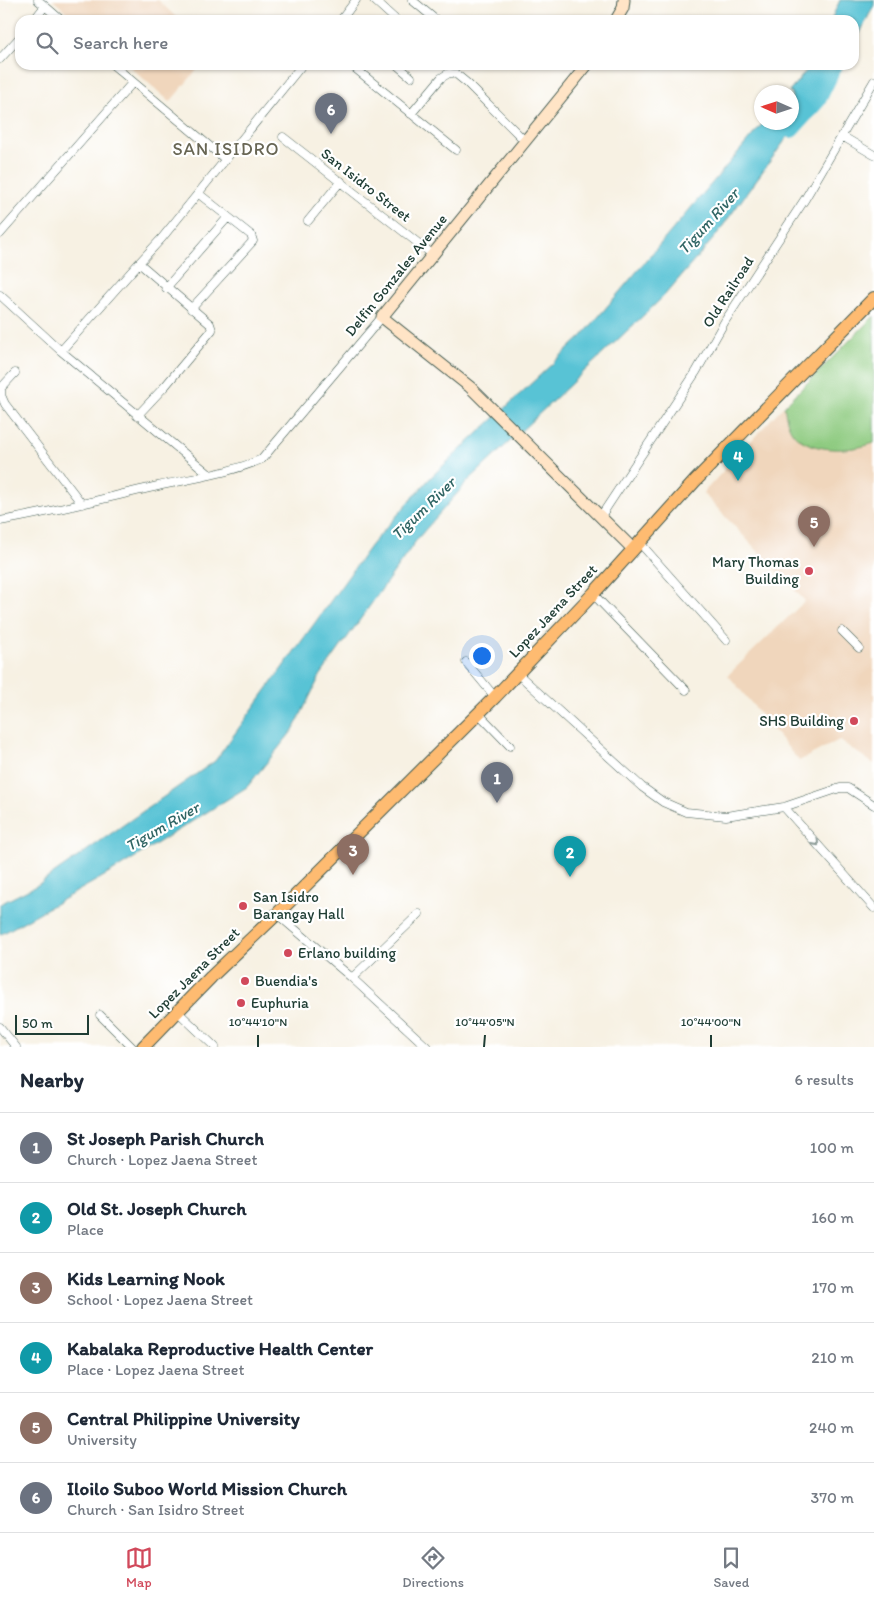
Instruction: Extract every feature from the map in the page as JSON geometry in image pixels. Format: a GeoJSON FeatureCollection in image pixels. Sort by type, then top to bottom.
{"type":"FeatureCollection","features":[{"type":"Feature","properties":{"kind":"main road","name":"Lopez Jaena Street"},"geometry":{"type":"LineString","coordinates":[[143,1047],[495,697],[695,481],[874,298]]}},
{"type":"Feature","properties":{"kind":"street"},"geometry":{"type":"LineString","coordinates":[[38,0],[56,15]]}},
{"type":"Feature","properties":{"kind":"street"},"geometry":{"type":"LineString","coordinates":[[346,15],[356,0]]}},
{"type":"Feature","properties":{"kind":"street"},"geometry":{"type":"LineString","coordinates":[[374,0],[390,15]]}},
{"type":"Feature","properties":{"kind":"street"},"geometry":{"type":"LineString","coordinates":[[412,0],[430,15]]}},
{"type":"Feature","properties":{"kind":"street"},"geometry":{"type":"LineString","coordinates":[[619,15],[623,8],[624,0]]}},
{"type":"Feature","properties":{"kind":"street"},"geometry":{"type":"LineString","coordinates":[[38,15],[46,6]]}},
{"type":"Feature","properties":{"kind":"street"},"geometry":{"type":"LineString","coordinates":[[0,59],[15,42]]}},
{"type":"Feature","properties":{"kind":"street"},"geometry":{"type":"LineString","coordinates":[[119,70],[226,160]]}},
{"type":"Feature","properties":{"kind":"street"},"geometry":{"type":"LineString","coordinates":[[61,351],[162,238],[298,70]]}},
{"type":"Feature","properties":{"kind":"street"},"geometry":{"type":"LineString","coordinates":[[358,70],[456,150]]}},
{"type":"Feature","properties":{"kind":"street"},"geometry":{"type":"LineString","coordinates":[[403,70],[411,77]]}},
{"type":"Feature","properties":{"kind":"street","name":"Delfin Gonzales Avenue"},"geometry":{"type":"LineString","coordinates":[[0,521],[34,515],[209,474],[249,464],[262,458],[382,317],[583,70]]}},
{"type":"Feature","properties":{"kind":"street"},"geometry":{"type":"LineString","coordinates":[[411,114],[448,72],[456,74],[467,83],[525,141]]}},
{"type":"Feature","properties":{"kind":"street","name":"Old Railroad"},"geometry":{"type":"LineString","coordinates":[[601,516],[696,372],[725,321],[805,199],[874,81]]}},
{"type":"Feature","properties":{"kind":"street"},"geometry":{"type":"LineString","coordinates":[[0,234],[133,82]]}},
{"type":"Feature","properties":{"kind":"street"},"geometry":{"type":"LineString","coordinates":[[842,136],[874,154]]}},
{"type":"Feature","properties":{"kind":"street","name":"San Isidro Street"},"geometry":{"type":"LineString","coordinates":[[283,137],[432,254]]}},
{"type":"Feature","properties":{"kind":"street"},"geometry":{"type":"LineString","coordinates":[[308,222],[340,181]]}},
{"type":"Feature","properties":{"kind":"street"},"geometry":{"type":"LineString","coordinates":[[190,309],[252,241],[251,235],[199,194]]}},
{"type":"Feature","properties":{"kind":"street"},"geometry":{"type":"LineString","coordinates":[[166,288],[228,217]]}},
{"type":"Feature","properties":{"kind":"street"},"geometry":{"type":"LineString","coordinates":[[138,416],[212,330],[210,324],[190,309],[139,263]]}},
{"type":"Feature","properties":{"kind":"street"},"geometry":{"type":"LineString","coordinates":[[0,295],[61,351],[209,474]]}},
{"type":"Feature","properties":{"kind":"street"},"geometry":{"type":"LineString","coordinates":[[382,317],[470,387],[601,516],[636,545],[726,640]]}},
{"type":"Feature","properties":{"kind":"street"},"geometry":{"type":"LineString","coordinates":[[15,374],[1,388],[1,395],[5,404],[82,504]]}},
{"type":"Feature","properties":{"kind":"street"},"geometry":{"type":"LineString","coordinates":[[592,594],[686,690]]}},
{"type":"Feature","properties":{"kind":"street"},"geometry":{"type":"LineString","coordinates":[[842,631],[859,648]]}},
{"type":"Feature","properties":{"kind":"street"},"geometry":{"type":"LineString","coordinates":[[466,662],[495,697]]}},
{"type":"Feature","properties":{"kind":"street"},"geometry":{"type":"LineString","coordinates":[[518,673],[642,787],[663,802],[686,812],[726,816],[784,807],[840,788],[848,788],[874,805]]}},
{"type":"Feature","properties":{"kind":"street"},"geometry":{"type":"LineString","coordinates":[[478,713],[510,746]]}},
{"type":"Feature","properties":{"kind":"street"},"geometry":{"type":"LineString","coordinates":[[784,807],[874,908]]}},
{"type":"Feature","properties":{"kind":"street"},"geometry":{"type":"LineString","coordinates":[[277,914],[352,978],[427,1047]]}},
{"type":"Feature","properties":{"kind":"street"},"geometry":{"type":"LineString","coordinates":[[352,978],[419,914]]}},
{"type":"Feature","properties":{"kind":"street"},"geometry":{"type":"LineString","coordinates":[[178,1012],[215,1047]]}},
{"type":"Feature","properties":{"kind":"street"},"geometry":{"type":"LineString","coordinates":[[100,1015],[132,1047]]}},
{"type":"Feature","properties":{"kind":"street"},"geometry":{"type":"LineString","coordinates":[[0,1027],[16,1047]]}},
{"type":"Feature","properties":{"kind":"shaded area"},"geometry":{"type":"Polygon","coordinates":[[[53,0],[158,0],[174,15],[70,15],[53,0]]]}},
{"type":"Feature","properties":{"kind":"shaded area"},"geometry":{"type":"Polygon","coordinates":[[[134,70],[197,70],[170,102],[134,70]]]}},
{"type":"Feature","properties":{"kind":"shaded area"},"geometry":{"type":"Polygon","coordinates":[[[874,316],[874,764],[839,740],[799,761],[728,675],[805,601],[703,493],[775,415],[874,316]]]}},
{"type":"Feature","properties":{"kind":"green space"},"geometry":{"type":"Polygon","coordinates":[[[874,316],[874,443],[856,448],[835,449],[806,443],[792,432],[784,406],[874,316]]]}},
{"type":"Feature","properties":{"kind":"water"},"geometry":{"type":"Polygon","coordinates":[[[840,0],[874,0],[874,5],[859,35],[859,15],[833,15],[840,0]]]}},
{"type":"Feature","properties":{"kind":"water"},"geometry":{"type":"Polygon","coordinates":[[[807,70],[836,70],[799,121],[799,85],[795,85],[807,70]]]}},
{"type":"Feature","properties":{"kind":"water"},"geometry":{"type":"Polygon","coordinates":[[[757,130],[793,130],[714,238],[663,297],[468,481],[418,538],[320,676],[293,730],[247,787],[113,871],[0,935],[0,904],[36,886],[215,761],[371,545],[431,477],[582,336],[757,130]]]}},
{"type":"Feature","properties":{"kind":"waterway","name":"Tigum River"},"geometry":{"type":"LineString","coordinates":[[799,120],[817,100],[832,70]]}},
{"type":"Feature","properties":{"kind":"place","name":"Iloilo Suboo World Mission Church"},"geometry":{"type":"Point","coordinates":[331,134]}},
{"type":"Feature","properties":{"kind":"place","name":"Kabalaka Reproductive Health Center"},"geometry":{"type":"Point","coordinates":[738,481]}},
{"type":"Feature","properties":{"kind":"place","name":"Central Philippine University"},"geometry":{"type":"Point","coordinates":[814,547]}},
{"type":"Feature","properties":{"kind":"place","name":"Mary Thomas Building"},"geometry":{"type":"Point","coordinates":[809,571]}},
{"type":"Feature","properties":{"kind":"place","name":"SHS Building"},"geometry":{"type":"Point","coordinates":[854,721]}},
{"type":"Feature","properties":{"kind":"place","name":"St Joseph Parish Church"},"geometry":{"type":"Point","coordinates":[497,803]}},
{"type":"Feature","properties":{"kind":"place","name":"Kids Learning Nook"},"geometry":{"type":"Point","coordinates":[353,875]}},
{"type":"Feature","properties":{"kind":"place","name":"Old St. Joseph Church"},"geometry":{"type":"Point","coordinates":[570,877]}},
{"type":"Feature","properties":{"kind":"place","name":"San Isidro Barangay Hall"},"geometry":{"type":"Point","coordinates":[243,906]}},
{"type":"Feature","properties":{"kind":"place","name":"Erlano building"},"geometry":{"type":"Point","coordinates":[288,953]}},
{"type":"Feature","properties":{"kind":"place","name":"Buendia's"},"geometry":{"type":"Point","coordinates":[245,981]}},
{"type":"Feature","properties":{"kind":"place","name":"Euphuria"},"geometry":{"type":"Point","coordinates":[241,1003]}},
{"type":"Feature","properties":{"kind":"district","name":"SAN ISIDRO"},"geometry":{"type":"Point","coordinates":[226,149]}}]}
